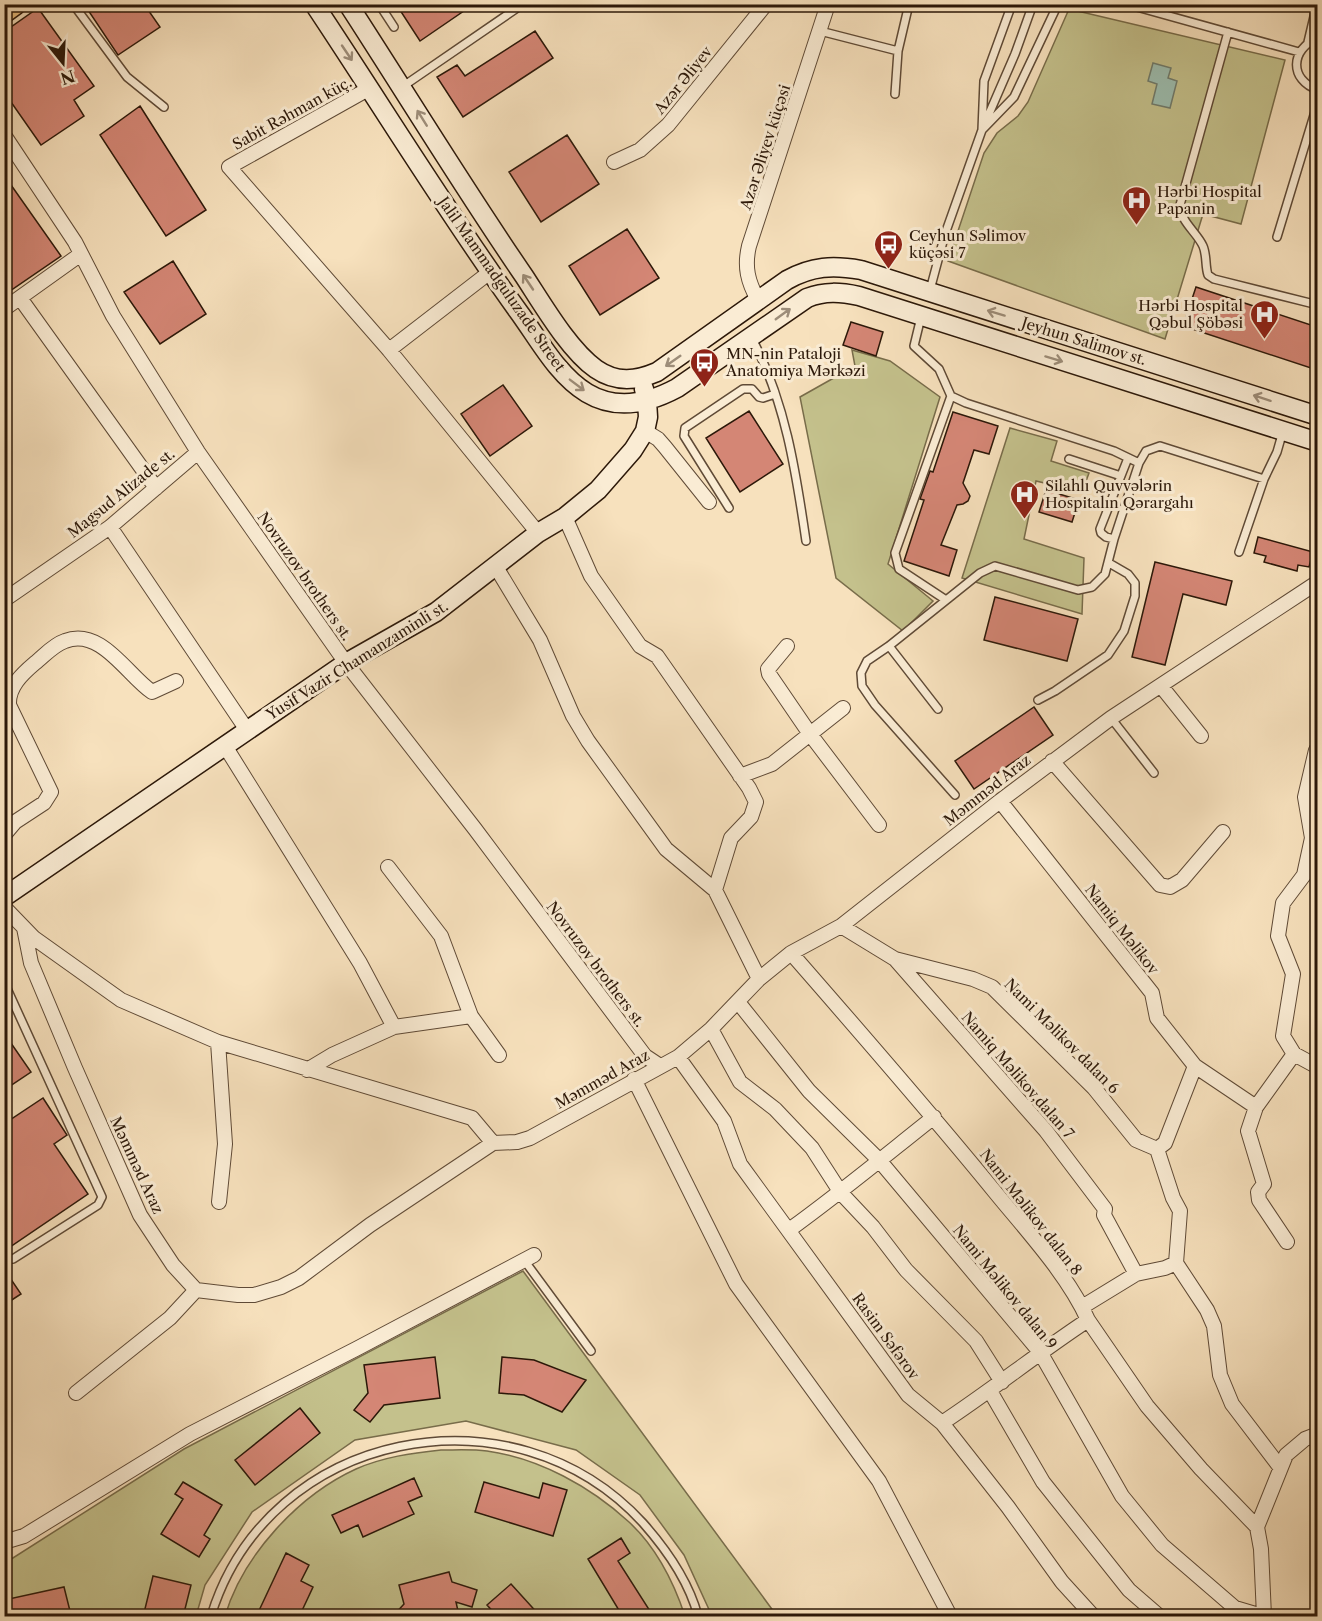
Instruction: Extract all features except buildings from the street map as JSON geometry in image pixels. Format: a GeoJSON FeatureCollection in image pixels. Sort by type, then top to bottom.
{"type":"FeatureCollection","features":[{"type":"Feature","properties":{"kind":"main road"},"geometry":{"type":"LineString","coordinates":[[4,12],[15,4]]}},
{"type":"Feature","properties":{"kind":"main road","name":"Jalil Mammadguluzade Street"},"geometry":{"type":"LineString","coordinates":[[314,4],[490,272],[565,376],[588,394],[621,404],[647,401],[677,388],[793,307],[816,295],[841,292],[859,296]]}},
{"type":"Feature","properties":{"kind":"main road","name":"Jalil Mammadguluzade Street"},"geometry":{"type":"LineString","coordinates":[[348,4],[556,324],[586,360],[607,376],[629,380],[641,379]]}},
{"type":"Feature","properties":{"kind":"main road"},"geometry":{"type":"LineString","coordinates":[[440,195],[462,181]]}},
{"type":"Feature","properties":{"kind":"main road","name":"Jeyhun Salimov st."},"geometry":{"type":"LineString","coordinates":[[758,300],[800,273],[817,267],[850,268],[1317,416]]}},
{"type":"Feature","properties":{"kind":"main road"},"geometry":{"type":"LineString","coordinates":[[921,317],[929,292]]}},
{"type":"Feature","properties":{"kind":"main road","name":"Jeyhun Salimov st."},"geometry":{"type":"LineString","coordinates":[[859,296],[1317,442]]}},
{"type":"Feature","properties":{"kind":"main road"},"geometry":{"type":"LineString","coordinates":[[645,431],[647,401],[641,379],[669,364],[758,300]]}},
{"type":"Feature","properties":{"kind":"main road","name":"Yusif Vazir Chamanzaminli st."},"geometry":{"type":"LineString","coordinates":[[4,897],[346,663],[436,612],[598,490],[633,450],[645,431]]}},
{"type":"Feature","properties":{"kind":"street","name":"Azər Əliyev"},"geometry":{"type":"LineString","coordinates":[[614,162],[640,150],[668,125],[766,4]]}},
{"type":"Feature","properties":{"kind":"street","name":"Azər Əliyev küçəsi"},"geometry":{"type":"LineString","coordinates":[[758,300],[747,276],[749,246],[820,31],[824,6]]}},
{"type":"Feature","properties":{"kind":"street","name":"Sabit Rəhman küç."},"geometry":{"type":"LineString","coordinates":[[370,88],[229,167],[389,350]]}},
{"type":"Feature","properties":{"kind":"street","name":"Novruzov brothers st."},"geometry":{"type":"LineString","coordinates":[[4,135],[81,254],[113,316],[198,452],[346,663],[475,829],[645,1056],[660,1066]]}},
{"type":"Feature","properties":{"kind":"street"},"geometry":{"type":"LineString","coordinates":[[4,309],[81,254]]}},
{"type":"Feature","properties":{"kind":"street"},"geometry":{"type":"LineString","coordinates":[[490,272],[389,350],[538,533]]}},
{"type":"Feature","properties":{"kind":"street"},"geometry":{"type":"LineString","coordinates":[[20,298],[156,488]]}},
{"type":"Feature","properties":{"kind":"street"},"geometry":{"type":"LineString","coordinates":[[645,431],[658,439],[709,502]]}},
{"type":"Feature","properties":{"kind":"street","name":"Magsud Alizade st."},"geometry":{"type":"LineString","coordinates":[[4,600],[110,527],[198,452]]}},
{"type":"Feature","properties":{"kind":"street"},"geometry":{"type":"LineString","coordinates":[[565,517],[591,576],[640,646],[657,656],[749,788],[756,802],[752,817],[731,838],[716,890]]}},
{"type":"Feature","properties":{"kind":"street"},"geometry":{"type":"LineString","coordinates":[[110,527],[247,730]]}},
{"type":"Feature","properties":{"kind":"street"},"geometry":{"type":"LineString","coordinates":[[496,567],[540,640],[573,716],[588,741],[666,849],[716,890],[759,979]]}},
{"type":"Feature","properties":{"kind":"street","name":"Məmməd Araz"},"geometry":{"type":"LineString","coordinates":[[24,928],[31,963],[140,1215],[173,1265],[196,1290],[238,1296],[254,1295],[281,1287],[299,1278],[370,1225],[493,1143],[517,1142],[530,1138],[634,1079],[678,1057],[711,1029],[759,979],[791,953],[841,926],[1052,760],[1111,718],[1317,582]]}},
{"type":"Feature","properties":{"kind":"street"},"geometry":{"type":"LineString","coordinates":[[4,835],[15,822],[44,803],[51,792],[9,705],[10,691],[24,672],[64,641],[77,638],[94,642],[152,692],[176,681]]}},
{"type":"Feature","properties":{"kind":"street"},"geometry":{"type":"LineString","coordinates":[[787,646],[768,669],[769,674],[810,734],[879,825]]}},
{"type":"Feature","properties":{"kind":"street"},"geometry":{"type":"LineString","coordinates":[[1161,686],[1201,736]]}},
{"type":"Feature","properties":{"kind":"street"},"geometry":{"type":"LineString","coordinates":[[740,776],[772,764],[843,708]]}},
{"type":"Feature","properties":{"kind":"street"},"geometry":{"type":"LineString","coordinates":[[225,746],[360,963],[394,1027]]}},
{"type":"Feature","properties":{"kind":"street"},"geometry":{"type":"LineString","coordinates":[[1317,749],[1305,797],[1312,838],[1304,875],[1283,903],[1278,936],[1293,974],[1283,1036],[1294,1054],[1317,1066]]}},
{"type":"Feature","properties":{"kind":"street"},"geometry":{"type":"LineString","coordinates":[[1052,760],[1160,885],[1170,887],[1182,880],[1223,832]]}},
{"type":"Feature","properties":{"kind":"street","name":"Namiq Məlikov"},"geometry":{"type":"LineString","coordinates":[[1000,801],[1152,993],[1157,1018],[1194,1066],[1256,1107]]}},
{"type":"Feature","properties":{"kind":"street"},"geometry":{"type":"LineString","coordinates":[[388,867],[441,936],[471,1016],[499,1055]]}},
{"type":"Feature","properties":{"kind":"street"},"geometry":{"type":"LineString","coordinates":[[4,908],[34,938],[121,999],[218,1042],[472,1118],[493,1143]]}},
{"type":"Feature","properties":{"kind":"street","name":"Namiq Məlikov,dalan 7"},"geometry":{"type":"LineString","coordinates":[[841,926],[894,959],[1046,1131],[1105,1209],[1104,1215],[1136,1274]]}},
{"type":"Feature","properties":{"kind":"street","name":"Nami Məlikov dalan 8"},"geometry":{"type":"LineString","coordinates":[[791,953],[934,1117],[1043,1250],[1147,1406],[1201,1469],[1257,1527]]}},
{"type":"Feature","properties":{"kind":"street","name":"Nami Məlikov dalan 6"},"geometry":{"type":"LineString","coordinates":[[894,959],[973,979],[992,987],[1094,1088],[1136,1140],[1157,1149]]}},
{"type":"Feature","properties":{"kind":"street","name":"Nami Məlikov dalan 9"},"geometry":{"type":"LineString","coordinates":[[738,1002],[809,1091],[879,1160],[1040,1352],[1122,1496],[1162,1545],[1235,1608],[1263,1617]]}},
{"type":"Feature","properties":{"kind":"street"},"geometry":{"type":"LineString","coordinates":[[307,1070],[332,1055],[394,1027],[471,1016]]}},
{"type":"Feature","properties":{"kind":"street"},"geometry":{"type":"LineString","coordinates":[[711,1029],[740,1082],[776,1108],[812,1148],[840,1193],[873,1227],[906,1270],[975,1341],[1002,1382]]}},
{"type":"Feature","properties":{"kind":"street"},"geometry":{"type":"LineString","coordinates":[[218,1042],[225,1144],[219,1202]]}},
{"type":"Feature","properties":{"kind":"street"},"geometry":{"type":"LineString","coordinates":[[1287,1242],[1259,1200],[1258,1192],[1264,1184],[1248,1131],[1256,1107],[1294,1054]]}},
{"type":"Feature","properties":{"kind":"street","name":"Rasim Səfərov"},"geometry":{"type":"LineString","coordinates":[[678,1057],[724,1121],[740,1164],[908,1395],[942,1423],[1008,1507],[1062,1582],[1093,1617]]}},
{"type":"Feature","properties":{"kind":"street"},"geometry":{"type":"LineString","coordinates":[[1194,1066],[1165,1143],[1157,1149],[1173,1198],[1180,1211],[1176,1263],[1207,1310],[1214,1326],[1220,1375],[1232,1404],[1280,1467]]}},
{"type":"Feature","properties":{"kind":"street"},"geometry":{"type":"LineString","coordinates":[[634,1079],[736,1284],[879,1481],[950,1617]]}},
{"type":"Feature","properties":{"kind":"street"},"geometry":{"type":"LineString","coordinates":[[789,1230],[840,1193],[934,1117]]}},
{"type":"Feature","properties":{"kind":"street"},"geometry":{"type":"LineString","coordinates":[[4,1542],[24,1536],[190,1434],[529,1258]]}},
{"type":"Feature","properties":{"kind":"street"},"geometry":{"type":"LineString","coordinates":[[1082,1307],[1136,1274],[1165,1268],[1176,1263]]}},
{"type":"Feature","properties":{"kind":"street"},"geometry":{"type":"LineString","coordinates":[[76,1393],[170,1318],[196,1290]]}},
{"type":"Feature","properties":{"kind":"street"},"geometry":{"type":"LineString","coordinates":[[942,1423],[1088,1320]]}},
{"type":"Feature","properties":{"kind":"street"},"geometry":{"type":"LineString","coordinates":[[990,1391],[1043,1482],[1129,1590],[1159,1617]]}},
{"type":"Feature","properties":{"kind":"street"},"geometry":{"type":"LineString","coordinates":[[1263,1617],[1261,1550],[1257,1527],[1286,1455],[1305,1439],[1317,1434]]}},
{"type":"Feature","properties":{"kind":"lane"},"geometry":{"type":"LineString","coordinates":[[73,4],[127,77],[164,107]]}},
{"type":"Feature","properties":{"kind":"lane"},"geometry":{"type":"LineString","coordinates":[[379,4],[394,27]]}},
{"type":"Feature","properties":{"kind":"lane"},"geometry":{"type":"LineString","coordinates":[[402,87],[523,4]]}},
{"type":"Feature","properties":{"kind":"lane"},"geometry":{"type":"LineString","coordinates":[[572,4],[575,7],[585,7],[588,4]]}},
{"type":"Feature","properties":{"kind":"lane"},"geometry":{"type":"LineString","coordinates":[[895,94],[898,51],[909,4]]}},
{"type":"Feature","properties":{"kind":"lane"},"geometry":{"type":"LineString","coordinates":[[982,130],[984,81],[1012,4]]}},
{"type":"Feature","properties":{"kind":"lane"},"geometry":{"type":"LineString","coordinates":[[929,292],[945,234],[982,130],[1015,54],[1033,4]]}},
{"type":"Feature","properties":{"kind":"lane"},"geometry":{"type":"LineString","coordinates":[[982,130],[1014,97],[1058,4]]}},
{"type":"Feature","properties":{"kind":"lane"},"geometry":{"type":"LineString","coordinates":[[1126,4],[1299,52]]}},
{"type":"Feature","properties":{"kind":"lane"},"geometry":{"type":"LineString","coordinates":[[1308,42],[1317,4]]}},
{"type":"Feature","properties":{"kind":"lane"},"geometry":{"type":"LineString","coordinates":[[820,31],[898,51]]}},
{"type":"Feature","properties":{"kind":"lane"},"geometry":{"type":"LineString","coordinates":[[1228,32],[1180,205],[1181,213],[1205,250],[1208,275],[1214,279],[1317,305]]}},
{"type":"Feature","properties":{"kind":"lane"},"geometry":{"type":"LineString","coordinates":[[1317,38],[1308,42],[1299,52],[1296,65],[1300,77],[1309,87],[1317,90]]}},
{"type":"Feature","properties":{"kind":"lane"},"geometry":{"type":"LineString","coordinates":[[1277,237],[1317,102]]}},
{"type":"Feature","properties":{"kind":"lane"},"geometry":{"type":"LineString","coordinates":[[921,317],[914,342],[915,349],[939,369],[951,396],[966,403],[1114,451],[1139,463]]}},
{"type":"Feature","properties":{"kind":"lane"},"geometry":{"type":"LineString","coordinates":[[751,337],[765,363],[775,394],[797,476],[807,541]]}},
{"type":"Feature","properties":{"kind":"lane"},"geometry":{"type":"LineString","coordinates":[[729,508],[683,431],[743,389],[752,389],[759,398],[775,394]]}},
{"type":"Feature","properties":{"kind":"lane"},"geometry":{"type":"LineString","coordinates":[[946,600],[899,568],[895,553],[951,396]]}},
{"type":"Feature","properties":{"kind":"lane"},"geometry":{"type":"LineString","coordinates":[[1239,552],[1283,431]]}},
{"type":"Feature","properties":{"kind":"lane"},"geometry":{"type":"LineString","coordinates":[[955,795],[896,730],[862,686],[861,674],[867,661],[980,573],[995,566],[1078,590],[1092,587],[1105,574],[1139,463],[1146,451],[1160,446],[1264,479]]}},
{"type":"Feature","properties":{"kind":"lane"},"geometry":{"type":"LineString","coordinates":[[1114,539],[1106,537],[1100,529],[1128,458]]}},
{"type":"Feature","properties":{"kind":"lane"},"geometry":{"type":"LineString","coordinates":[[1069,459],[1121,476]]}},
{"type":"Feature","properties":{"kind":"lane"},"geometry":{"type":"LineString","coordinates":[[1038,700],[1108,655],[1124,631],[1135,596],[1135,583],[1128,574],[1109,562]]}},
{"type":"Feature","properties":{"kind":"lane"},"geometry":{"type":"LineString","coordinates":[[889,646],[938,709]]}},
{"type":"Feature","properties":{"kind":"lane"},"geometry":{"type":"LineString","coordinates":[[1111,718],[1154,773]]}},
{"type":"Feature","properties":{"kind":"lane"},"geometry":{"type":"LineString","coordinates":[[5,986],[102,1197],[98,1205],[13,1259]]}},
{"type":"Feature","properties":{"kind":"lane"},"geometry":{"type":"LineString","coordinates":[[529,1258],[591,1351]]}},
{"type":"Feature","properties":{"kind":"lane"},"geometry":{"type":"LineString","coordinates":[[211,1617],[216,1600],[234,1563],[259,1530],[288,1501],[322,1476],[359,1458],[399,1446],[440,1440],[481,1441],[522,1449],[561,1463],[597,1483],[629,1508],[657,1539],[680,1574],[698,1617]]}},
{"type":"Feature","properties":{"kind":"shaded area","name":"Hərbi Hospital Papanin"},"geometry":{"type":"Polygon","coordinates":[[[1069,9],[1285,60],[1241,224],[1203,214],[1165,339],[948,261],[984,153],[997,133],[1018,116],[1028,102],[1069,9]]]}},
{"type":"Feature","properties":{"kind":"shaded area"},"geometry":{"type":"Polygon","coordinates":[[[1153,63],[1171,68],[1168,78],[1177,81],[1170,108],[1152,104],[1157,84],[1148,81],[1153,63]]]}},
{"type":"Feature","properties":{"kind":"shaded area"},"geometry":{"type":"Polygon","coordinates":[[[852,350],[890,361],[940,397],[888,564],[933,601],[903,631],[836,578],[800,397],[855,366],[852,350]]]}},
{"type":"Feature","properties":{"kind":"shaded area"},"geometry":{"type":"Polygon","coordinates":[[[1010,428],[1057,441],[1051,461],[1089,473],[1082,492],[1036,481],[1024,539],[1084,558],[1082,614],[962,578],[1010,428]]]}},
{"type":"Feature","properties":{"kind":"shaded area"},"geometry":{"type":"Polygon","coordinates":[[[523,1271],[777,1616],[712,1616],[684,1555],[640,1495],[576,1450],[466,1421],[355,1440],[252,1512],[205,1585],[196,1616],[5,1616],[5,1563],[184,1449],[523,1271]]]}},
{"type":"Feature","properties":{"kind":"shaded area"},"geometry":{"type":"Polygon","coordinates":[[[441,1450],[487,1451],[526,1460],[563,1476],[598,1497],[629,1522],[648,1543],[670,1578],[685,1616],[225,1616],[233,1593],[259,1550],[276,1529],[314,1494],[356,1469],[377,1461],[441,1450]]]}},
{"type":"Feature","properties":{"kind":"place","name":"Hərbi Hospital Papanin"},"geometry":{"type":"Point","coordinates":[1136,226]}},
{"type":"Feature","properties":{"kind":"place","name":"Ceyhun Səlimov küçəsi 7"},"geometry":{"type":"Point","coordinates":[888,270]}},
{"type":"Feature","properties":{"kind":"place","name":"Hərbi Hospital Qəbul Şöbəsi"},"geometry":{"type":"Point","coordinates":[1264,340]}},
{"type":"Feature","properties":{"kind":"place","name":"MN-nin Pataloji Anatomiya Mərkəzi"},"geometry":{"type":"Point","coordinates":[705,388]}},
{"type":"Feature","properties":{"kind":"place","name":"Silahlı Quvvələrin Hospitalın Qərargahı"},"geometry":{"type":"Point","coordinates":[1024,520]}}]}
